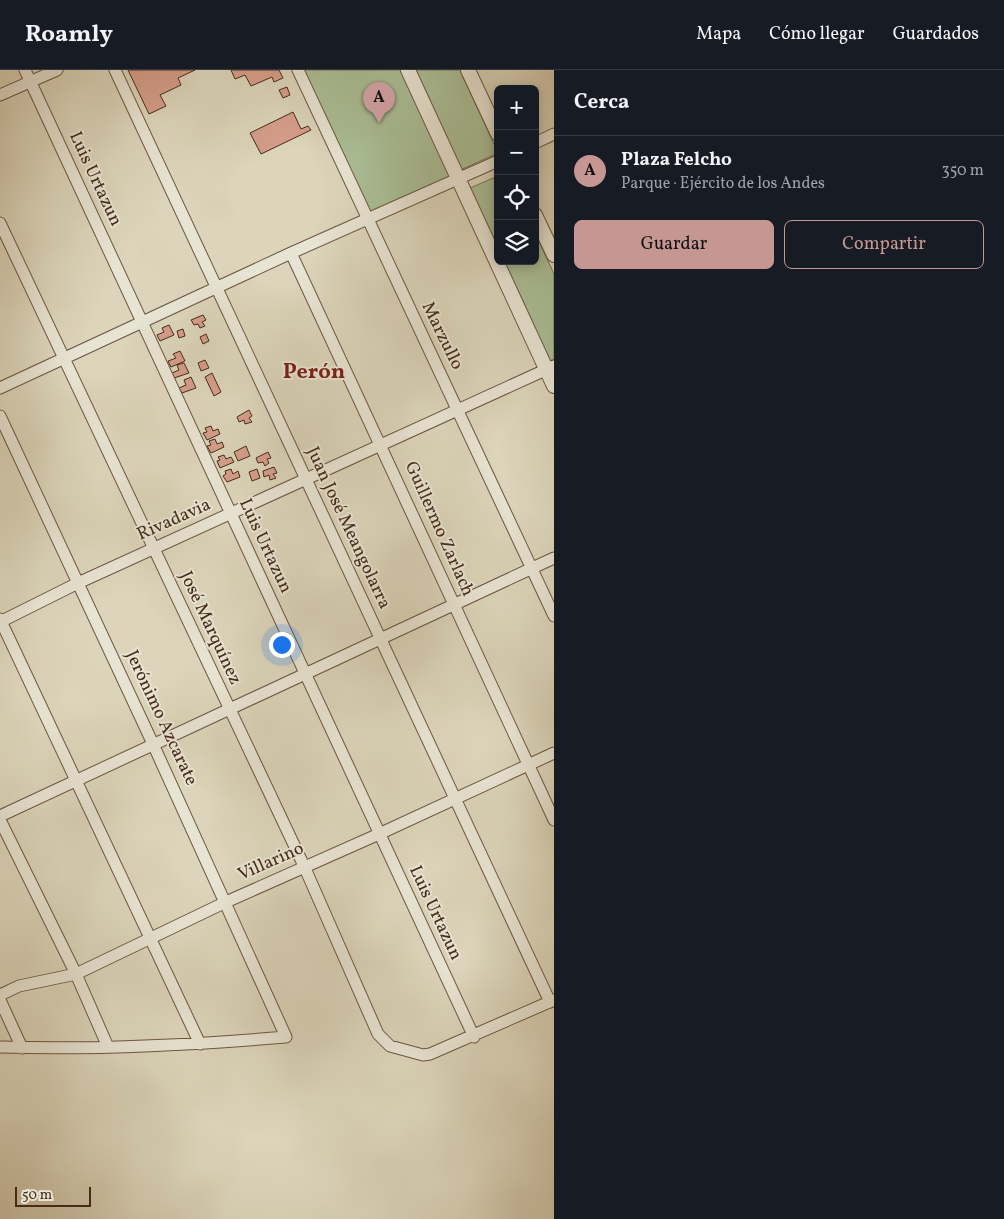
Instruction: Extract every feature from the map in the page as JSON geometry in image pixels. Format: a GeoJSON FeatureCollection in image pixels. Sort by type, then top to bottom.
{"type":"FeatureCollection","features":[{"type":"Feature","properties":{"kind":"street","name":"Luis Urtazun"},"geometry":{"type":"LineString","coordinates":[[25,70],[474,1037]]}},
{"type":"Feature","properties":{"kind":"street"},"geometry":{"type":"LineString","coordinates":[[0,95],[57,70]]}},
{"type":"Feature","properties":{"kind":"street","name":"Juan José Meangolarra"},"geometry":{"type":"LineString","coordinates":[[115,70],[381,638],[454,799],[552,1001]]}},
{"type":"Feature","properties":{"kind":"street","name":"Marzullo"},"geometry":{"type":"LineString","coordinates":[[298,70],[554,616]]}},
{"type":"Feature","properties":{"kind":"street"},"geometry":{"type":"LineString","coordinates":[[408,70],[550,368],[554,386]]}},
{"type":"Feature","properties":{"kind":"street"},"geometry":{"type":"LineString","coordinates":[[468,70],[496,130]]}},
{"type":"Feature","properties":{"kind":"street"},"geometry":{"type":"LineString","coordinates":[[539,141],[554,134]]}},
{"type":"Feature","properties":{"kind":"street"},"geometry":{"type":"LineString","coordinates":[[0,388],[291,253],[494,163]]}},
{"type":"Feature","properties":{"kind":"street"},"geometry":{"type":"LineString","coordinates":[[537,220],[554,256]]}},
{"type":"Feature","properties":{"kind":"street","name":"José Marquínez"},"geometry":{"type":"LineString","coordinates":[[0,223],[304,866],[378,1034],[390,1046],[423,1055],[474,1037]]}},
{"type":"Feature","properties":{"kind":"street","name":"Guillermo Zarlach"},"geometry":{"type":"LineString","coordinates":[[291,253],[554,820]]}},
{"type":"Feature","properties":{"kind":"street","name":"Rivadavia"},"geometry":{"type":"LineString","coordinates":[[0,620],[550,368]]}},
{"type":"Feature","properties":{"kind":"street","name":"Jerónimo Azcarate"},"geometry":{"type":"LineString","coordinates":[[0,416],[226,902],[286,1037],[200,1044]]}},
{"type":"Feature","properties":{"kind":"street"},"geometry":{"type":"LineString","coordinates":[[0,816],[554,558]]}},
{"type":"Feature","properties":{"kind":"street"},"geometry":{"type":"LineString","coordinates":[[0,620],[200,1044],[108,1047],[0,1047]]}},
{"type":"Feature","properties":{"kind":"street","name":"Villarino"},"geometry":{"type":"LineString","coordinates":[[0,995],[19,986],[76,974],[226,902],[554,753]]}},
{"type":"Feature","properties":{"kind":"street"},"geometry":{"type":"LineString","coordinates":[[0,820],[76,974],[108,1047]]}},
{"type":"Feature","properties":{"kind":"street"},"geometry":{"type":"LineString","coordinates":[[0,1000],[22,1048]]}},
{"type":"Feature","properties":{"kind":"street"},"geometry":{"type":"LineString","coordinates":[[474,1037],[552,1001]]}},
{"type":"Feature","properties":{"kind":"green space"},"geometry":{"type":"Polygon","coordinates":[[[304,70],[404,70],[453,176],[371,214],[304,70]]]}},
{"type":"Feature","properties":{"kind":"green space"},"geometry":{"type":"Polygon","coordinates":[[[415,70],[460,70],[494,144],[494,155],[460,170],[415,70]]]}},
{"type":"Feature","properties":{"kind":"green space"},"geometry":{"type":"Polygon","coordinates":[[[494,178],[494,241],[470,188],[494,178]]]}},
{"type":"Feature","properties":{"kind":"green space"},"geometry":{"type":"Polygon","coordinates":[[[539,242],[554,274],[554,359],[548,362],[505,265],[539,265],[539,242]]]}},
{"type":"Feature","properties":{"kind":"building"},"geometry":{"type":"Polygon","coordinates":[[[128,70],[195,70],[178,78],[181,85],[160,95],[166,106],[149,114],[128,70]]]}},
{"type":"Feature","properties":{"kind":"building"},"geometry":{"type":"Polygon","coordinates":[[[231,70],[279,70],[283,78],[274,82],[272,77],[251,86],[245,75],[235,79],[231,70]]]}},
{"type":"Feature","properties":{"kind":"building"},"geometry":{"type":"Polygon","coordinates":[[[287,87],[290,95],[283,98],[279,90],[287,87]]]}},
{"type":"Feature","properties":{"kind":"building"},"geometry":{"type":"Polygon","coordinates":[[[293,112],[301,129],[308,126],[311,130],[261,154],[250,133],[293,112]]]}},
{"type":"Feature","properties":{"kind":"building"},"geometry":{"type":"Polygon","coordinates":[[[203,315],[206,320],[202,322],[205,326],[200,328],[198,324],[194,325],[191,320],[203,315]]]}},
{"type":"Feature","properties":{"kind":"building"},"geometry":{"type":"Polygon","coordinates":[[[169,325],[174,335],[160,341],[157,335],[164,332],[162,328],[169,325]]]}},
{"type":"Feature","properties":{"kind":"building"},"geometry":{"type":"Polygon","coordinates":[[[183,329],[185,336],[179,338],[177,331],[183,329]]]}},
{"type":"Feature","properties":{"kind":"building"},"geometry":{"type":"Polygon","coordinates":[[[206,334],[209,341],[203,344],[200,337],[206,334]]]}},
{"type":"Feature","properties":{"kind":"building"},"geometry":{"type":"Polygon","coordinates":[[[180,351],[185,361],[171,367],[168,361],[176,358],[173,354],[180,351]]]}},
{"type":"Feature","properties":{"kind":"building"},"geometry":{"type":"Polygon","coordinates":[[[205,360],[209,368],[201,371],[198,363],[205,360]]]}},
{"type":"Feature","properties":{"kind":"building"},"geometry":{"type":"Polygon","coordinates":[[[184,363],[189,373],[174,378],[172,373],[179,370],[177,365],[184,363]]]}},
{"type":"Feature","properties":{"kind":"building"},"geometry":{"type":"Polygon","coordinates":[[[212,373],[221,392],[214,396],[205,377],[212,373]]]}},
{"type":"Feature","properties":{"kind":"building"},"geometry":{"type":"Polygon","coordinates":[[[191,377],[196,388],[182,393],[179,388],[186,385],[184,380],[191,377]]]}},
{"type":"Feature","properties":{"kind":"building"},"geometry":{"type":"Polygon","coordinates":[[[249,410],[252,416],[249,418],[252,422],[245,424],[244,420],[239,422],[237,417],[249,410]]]}},
{"type":"Feature","properties":{"kind":"building"},"geometry":{"type":"Polygon","coordinates":[[[211,426],[213,431],[218,429],[220,434],[207,440],[203,433],[207,432],[205,428],[211,426]]]}},
{"type":"Feature","properties":{"kind":"building"},"geometry":{"type":"Polygon","coordinates":[[[215,439],[217,444],[222,442],[224,447],[211,453],[207,446],[211,445],[209,441],[215,439]]]}},
{"type":"Feature","properties":{"kind":"building"},"geometry":{"type":"Polygon","coordinates":[[[246,446],[250,456],[238,461],[234,452],[246,446]]]}},
{"type":"Feature","properties":{"kind":"building"},"geometry":{"type":"Polygon","coordinates":[[[268,452],[271,458],[267,459],[269,463],[265,466],[263,462],[258,463],[256,458],[268,452]]]}},
{"type":"Feature","properties":{"kind":"building"},"geometry":{"type":"Polygon","coordinates":[[[224,455],[226,459],[231,457],[234,462],[220,468],[217,461],[220,460],[218,457],[224,455]]]}},
{"type":"Feature","properties":{"kind":"building"},"geometry":{"type":"Polygon","coordinates":[[[274,467],[277,473],[273,474],[276,478],[270,480],[269,475],[264,477],[263,471],[274,467]]]}},
{"type":"Feature","properties":{"kind":"building"},"geometry":{"type":"Polygon","coordinates":[[[231,469],[233,474],[238,471],[240,477],[227,482],[223,476],[226,474],[225,471],[231,469]]]}},
{"type":"Feature","properties":{"kind":"building"},"geometry":{"type":"Polygon","coordinates":[[[257,469],[260,478],[252,481],[249,472],[257,469]]]}},
{"type":"Feature","properties":{"kind":"place","name":"Plaza Felcho"},"geometry":{"type":"Point","coordinates":[379,123]}},
{"type":"Feature","properties":{"kind":"district","name":"Perón"},"geometry":{"type":"Point","coordinates":[314,372]}}]}
